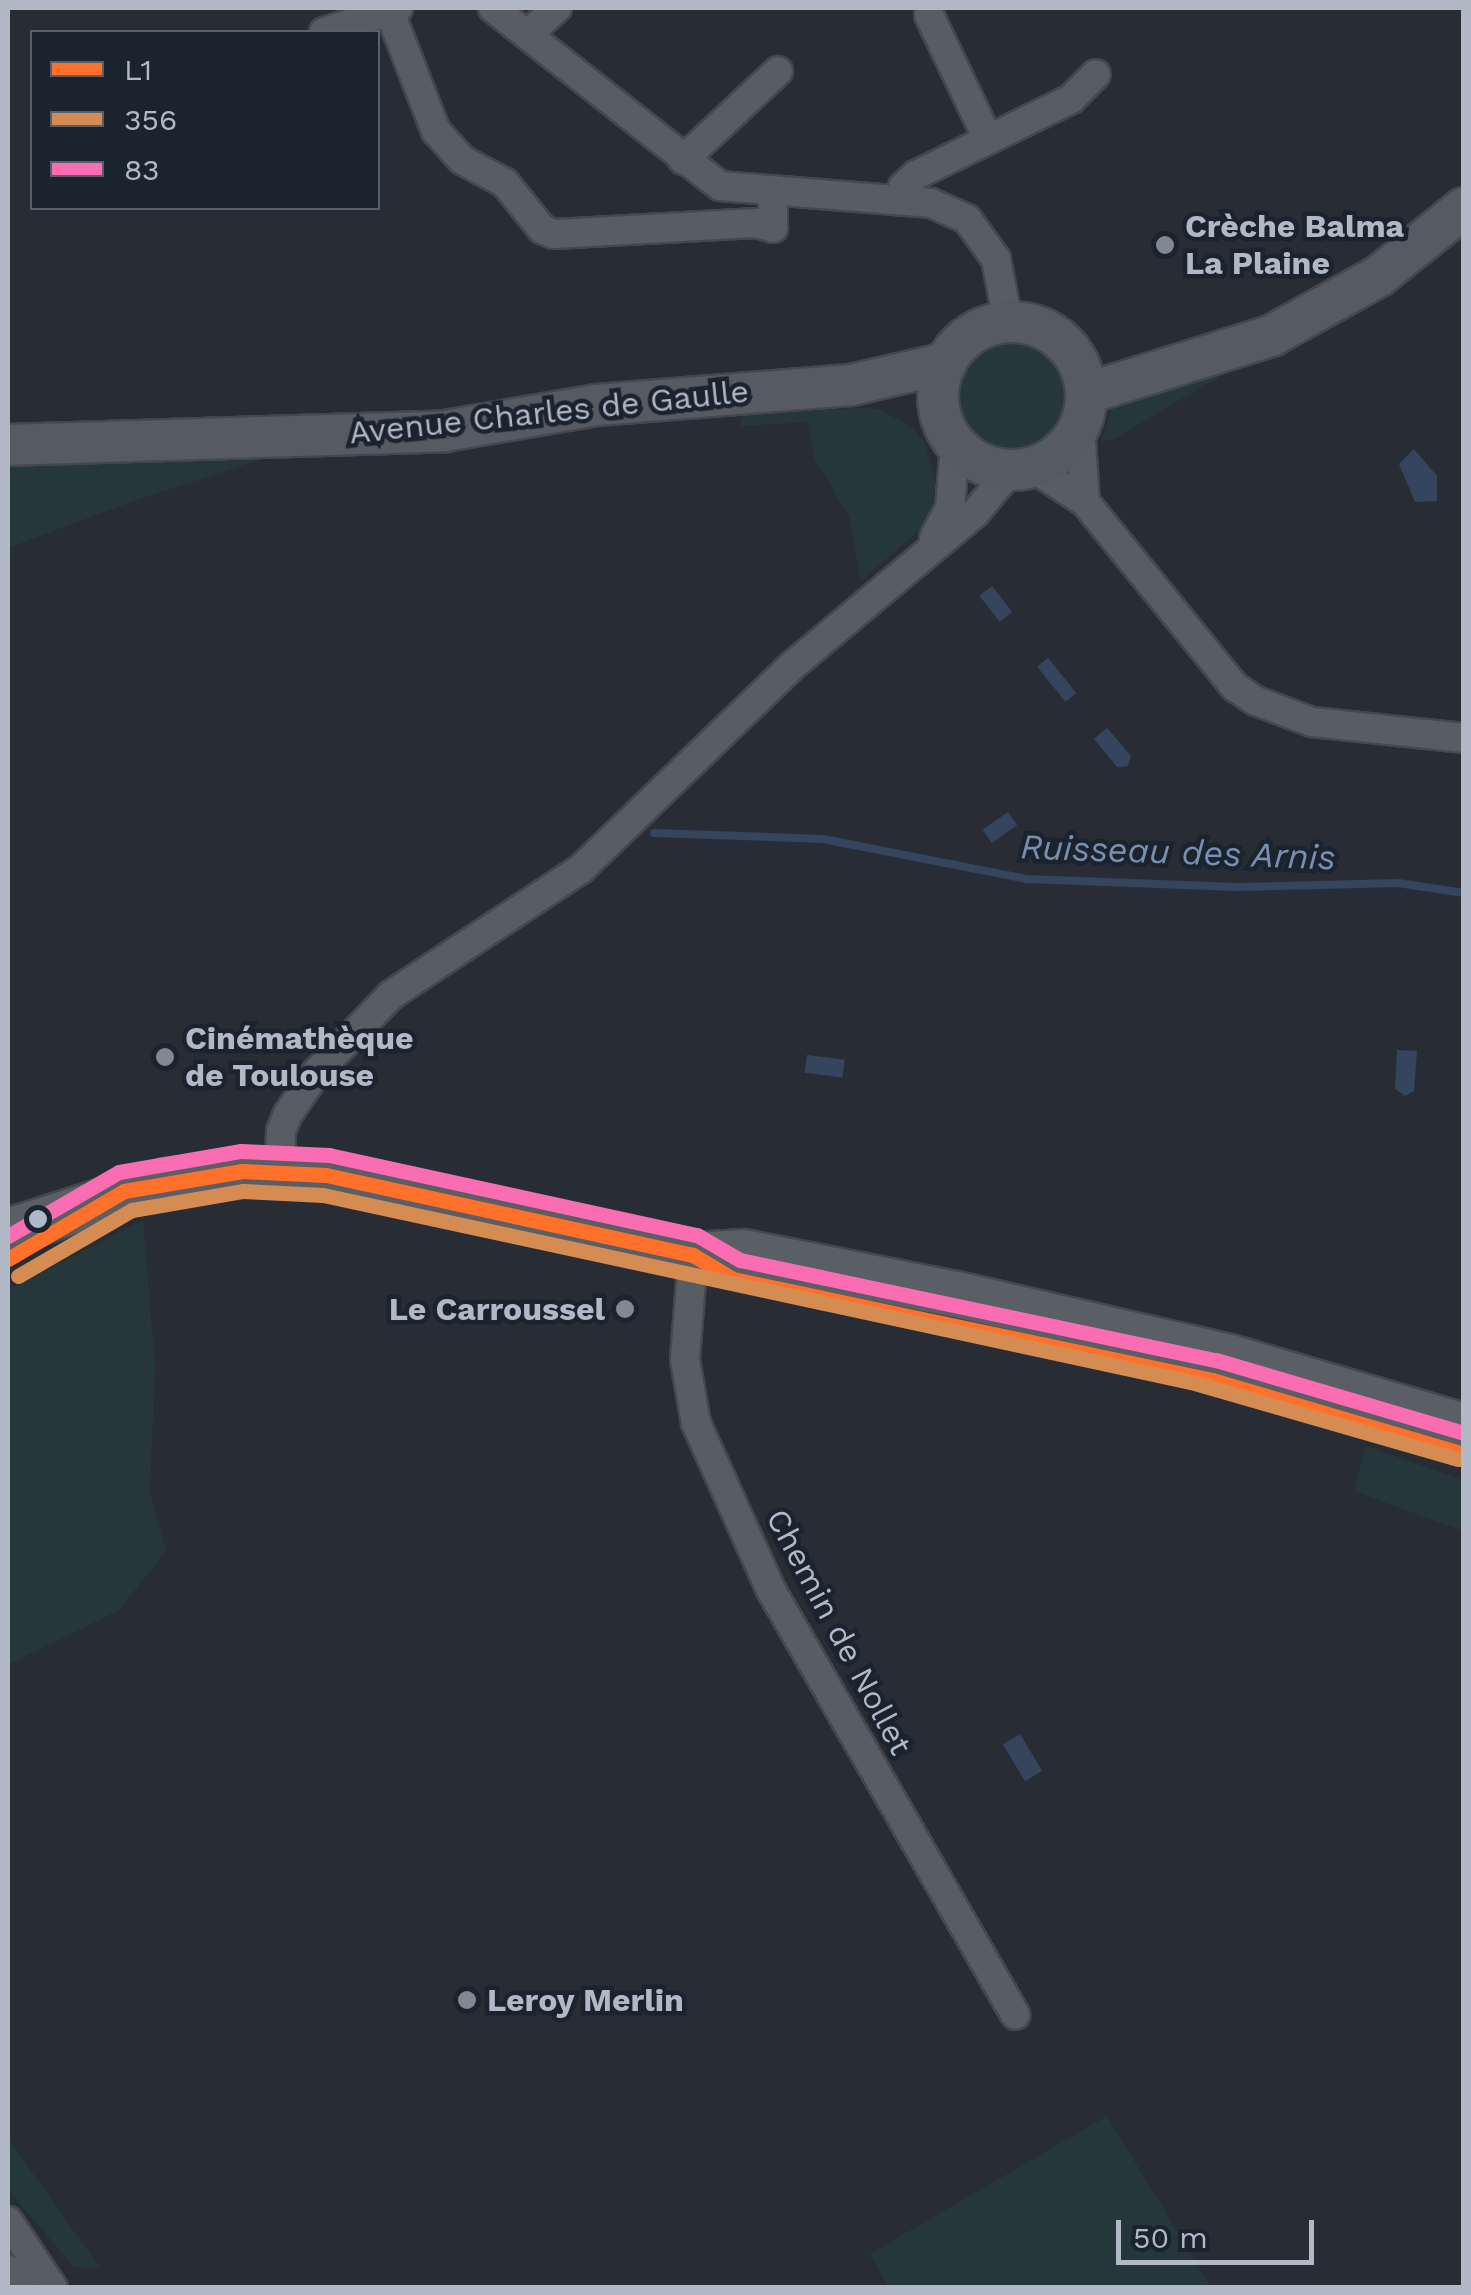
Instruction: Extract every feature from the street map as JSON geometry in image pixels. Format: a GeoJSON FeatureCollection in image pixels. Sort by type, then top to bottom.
{"type":"FeatureCollection","features":[{"type":"Feature","properties":{"kind":"main road"},"geometry":{"type":"LineString","coordinates":[[8,1231],[124,1191],[200,1174],[280,1171],[693,1255],[771,1256],[956,1294],[1283,1372],[1464,1426]]}},
{"type":"Feature","properties":{"kind":"main road"},"geometry":{"type":"LineString","coordinates":[[8,1259],[124,1191]]}},
{"type":"Feature","properties":{"kind":"main road"},"geometry":{"type":"LineString","coordinates":[[693,1255],[733,1279],[1212,1380],[1464,1454]]}},
{"type":"Feature","properties":{"kind":"street"},"geometry":{"type":"LineString","coordinates":[[493,8],[720,186],[773,194],[901,201],[950,210],[983,234],[996,259],[1008,322]]}},
{"type":"Feature","properties":{"kind":"street"},"geometry":{"type":"LineString","coordinates":[[529,33],[558,8]]}},
{"type":"Feature","properties":{"kind":"street"},"geometry":{"type":"LineString","coordinates":[[330,30],[394,9],[436,131],[462,160],[505,184],[542,229],[554,234],[758,223],[774,228],[773,194]]}},
{"type":"Feature","properties":{"kind":"street"},"geometry":{"type":"LineString","coordinates":[[929,16],[988,139]]}},
{"type":"Feature","properties":{"kind":"street"},"geometry":{"type":"LineString","coordinates":[[683,160],[778,71]]}},
{"type":"Feature","properties":{"kind":"street"},"geometry":{"type":"LineString","coordinates":[[901,201],[903,187],[916,175],[1072,99],[1096,74]]}},
{"type":"Feature","properties":{"kind":"street"},"geometry":{"type":"LineString","coordinates":[[1081,392],[1271,336],[1379,276],[1464,206]]}},
{"type":"Feature","properties":{"kind":"street"},"geometry":{"type":"LineString","coordinates":[[928,549],[950,508],[946,364],[973,333],[1008,322],[1046,330],[1081,392],[1085,502]]}},
{"type":"Feature","properties":{"kind":"street","name":"Avenue Charles de Gaulle"},"geometry":{"type":"LineString","coordinates":[[8,445],[417,433],[635,401],[851,384],[946,364]]}},
{"type":"Feature","properties":{"kind":"street","name":"Avenue Charles de Gaulle"},"geometry":{"type":"LineString","coordinates":[[851,384],[947,429]]}},
{"type":"Feature","properties":{"kind":"street"},"geometry":{"type":"LineString","coordinates":[[280,1171],[281,1131],[288,1114],[353,1031],[391,995],[581,870],[792,666],[1021,469],[1056,456],[1081,392]]}},
{"type":"Feature","properties":{"kind":"street"},"geometry":{"type":"LineString","coordinates":[[947,429],[976,462],[1021,469],[1085,502],[1235,687],[1256,701],[1312,722],[1464,738]]}},
{"type":"Feature","properties":{"kind":"street","name":"Chemin de Nollet"},"geometry":{"type":"LineString","coordinates":[[693,1255],[685,1360],[696,1423],[771,1590],[1014,2016]]}},
{"type":"Feature","properties":{"kind":"street"},"geometry":{"type":"LineString","coordinates":[[8,2221],[53,2288]]}},
{"type":"Feature","properties":{"kind":"street"},"geometry":{"type":"LineString","coordinates":[[8,2270],[20,2288]]}},
{"type":"Feature","properties":{"kind":"shaded area"},"geometry":{"type":"Polygon","coordinates":[[[1012,336],[1035,341],[1054,354],[1067,373],[1072,396],[1067,419],[1054,438],[1035,451],[1012,456],[989,451],[970,438],[957,419],[952,396],[957,373],[970,354],[989,341],[1012,336]]]}},
{"type":"Feature","properties":{"kind":"shaded area"},"geometry":{"type":"Polygon","coordinates":[[[1264,350],[1114,439],[1101,441],[1113,405],[1264,350]]]}},
{"type":"Feature","properties":{"kind":"shaded area"},"geometry":{"type":"Polygon","coordinates":[[[879,409],[913,428],[925,443],[936,482],[930,514],[920,529],[861,581],[849,516],[814,457],[808,422],[741,426],[741,415],[879,409]]]}},
{"type":"Feature","properties":{"kind":"shaded area"},"geometry":{"type":"Polygon","coordinates":[[[262,459],[131,502],[8,548],[8,465],[262,459]]]}},
{"type":"Feature","properties":{"kind":"shaded area"},"geometry":{"type":"Polygon","coordinates":[[[143,1220],[155,1365],[150,1492],[166,1551],[119,1610],[8,1665],[8,1290],[143,1220]]]}},
{"type":"Feature","properties":{"kind":"shaded area"},"geometry":{"type":"Polygon","coordinates":[[[1366,1446],[1463,1480],[1463,1531],[1354,1491],[1366,1446]]]}},
{"type":"Feature","properties":{"kind":"shaded area"},"geometry":{"type":"Polygon","coordinates":[[[1107,2116],[1211,2287],[888,2287],[870,2254],[1107,2116]]]}},
{"type":"Feature","properties":{"kind":"shaded area"},"geometry":{"type":"Polygon","coordinates":[[[8,2138],[100,2268],[74,2267],[8,2190],[8,2138]]]}},
{"type":"Feature","properties":{"kind":"water"},"geometry":{"type":"Polygon","coordinates":[[[1414,449],[1437,476],[1437,501],[1415,502],[1399,464],[1414,449]]]}},
{"type":"Feature","properties":{"kind":"water"},"geometry":{"type":"Polygon","coordinates":[[[992,586],[1012,612],[1000,622],[979,596],[992,586]]]}},
{"type":"Feature","properties":{"kind":"water"},"geometry":{"type":"Polygon","coordinates":[[[1048,658],[1076,693],[1065,702],[1037,667],[1048,658]]]}},
{"type":"Feature","properties":{"kind":"water"},"geometry":{"type":"Polygon","coordinates":[[[1107,728],[1131,756],[1128,766],[1117,767],[1094,739],[1107,728]]]}},
{"type":"Feature","properties":{"kind":"water"},"geometry":{"type":"Polygon","coordinates":[[[1008,812],[1017,825],[992,843],[983,830],[1008,812]]]}},
{"type":"Feature","properties":{"kind":"water"},"geometry":{"type":"Polygon","coordinates":[[[1397,1050],[1417,1051],[1414,1091],[1405,1096],[1395,1089],[1397,1050]]]}},
{"type":"Feature","properties":{"kind":"water"},"geometry":{"type":"Polygon","coordinates":[[[807,1055],[845,1060],[843,1077],[805,1073],[807,1055]]]}},
{"type":"Feature","properties":{"kind":"water"},"geometry":{"type":"Polygon","coordinates":[[[1020,1734],[1042,1771],[1025,1781],[1003,1744],[1020,1734]]]}},
{"type":"Feature","properties":{"kind":"waterway","name":"Ruisseau des Arnis"},"geometry":{"type":"LineString","coordinates":[[654,833],[823,839],[1026,879],[1237,887],[1398,883],[1464,893]]}},
{"type":"Feature","properties":{"kind":"transit line","name":"83"},"geometry":{"type":"LineString","coordinates":[[8,1236],[119,1172],[241,1151],[329,1155],[697,1235],[740,1260],[1216,1360],[1464,1433]]}},
{"type":"Feature","properties":{"kind":"transit line","name":"L1"},"geometry":{"type":"LineString","coordinates":[[8,1259],[124,1191],[242,1171],[326,1175],[693,1255],[733,1279],[1212,1380],[1464,1454]]}},
{"type":"Feature","properties":{"kind":"transit line","name":"356"},"geometry":{"type":"LineString","coordinates":[[18,1276],[132,1210],[243,1191],[323,1195],[1191,1382],[1458,1459]]}},
{"type":"Feature","properties":{"kind":"place","name":"Crèche Balma La Plaine"},"geometry":{"type":"Point","coordinates":[1165,245]}},
{"type":"Feature","properties":{"kind":"place","name":"Cinémathèque de Toulouse"},"geometry":{"type":"Point","coordinates":[165,1057]}},
{"type":"Feature","properties":{"kind":"place","name":"Le Carroussel"},"geometry":{"type":"Point","coordinates":[625,1309]}},
{"type":"Feature","properties":{"kind":"place","name":"Leroy Merlin"},"geometry":{"type":"Point","coordinates":[467,2000]}}]}
